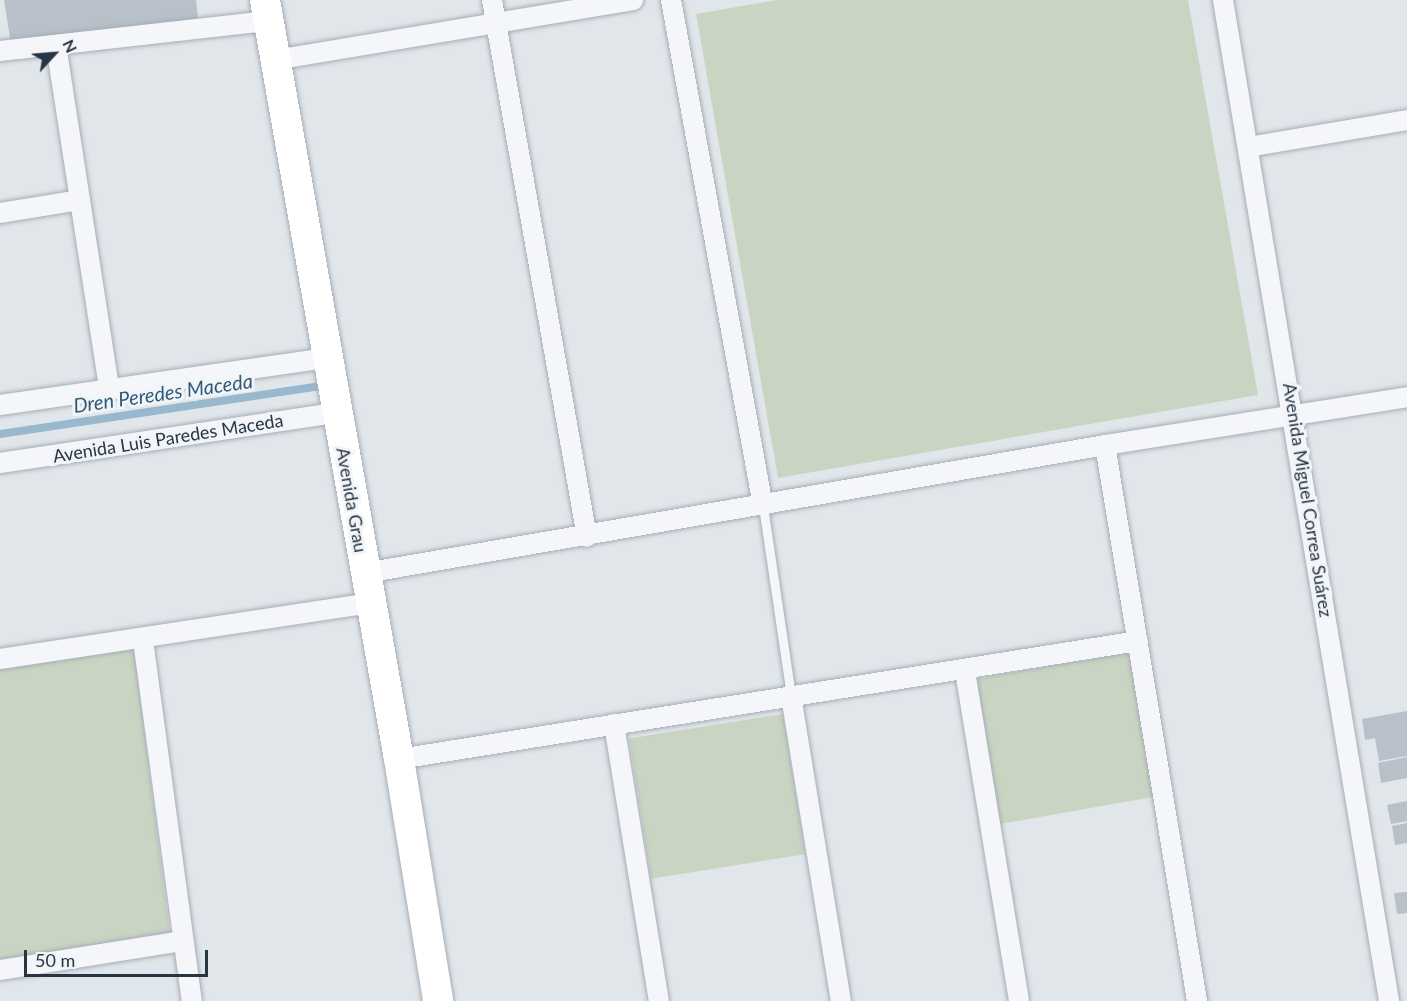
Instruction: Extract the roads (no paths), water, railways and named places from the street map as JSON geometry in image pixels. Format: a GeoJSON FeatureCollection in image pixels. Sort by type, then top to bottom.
{"type":"FeatureCollection","features":[{"type":"Feature","properties":{"kind":"main road","name":"Avenida Grau"},"geometry":{"type":"LineString","coordinates":[[266,10],[399,759],[438,1001]]}},
{"type":"Feature","properties":{"kind":"street"},"geometry":{"type":"LineString","coordinates":[[492,0],[587,537]]}},
{"type":"Feature","properties":{"kind":"street"},"geometry":{"type":"LineString","coordinates":[[275,60],[633,0]]}},
{"type":"Feature","properties":{"kind":"street"},"geometry":{"type":"LineString","coordinates":[[671,0],[763,506]]}},
{"type":"Feature","properties":{"kind":"street","name":"Avenida Miguel Correa Suárez"},"geometry":{"type":"LineString","coordinates":[[1223,0],[1294,415],[1389,1001]]}},
{"type":"Feature","properties":{"kind":"street"},"geometry":{"type":"LineString","coordinates":[[0,51],[56,45],[266,10]]}},
{"type":"Feature","properties":{"kind":"street"},"geometry":{"type":"LineString","coordinates":[[56,45],[109,388]]}},
{"type":"Feature","properties":{"kind":"street"},"geometry":{"type":"LineString","coordinates":[[1248,147],[1407,120]]}},
{"type":"Feature","properties":{"kind":"street"},"geometry":{"type":"LineString","coordinates":[[0,213],[80,200]]}},
{"type":"Feature","properties":{"kind":"street"},"geometry":{"type":"LineString","coordinates":[[0,405],[326,358]]}},
{"type":"Feature","properties":{"kind":"street"},"geometry":{"type":"LineString","coordinates":[[365,573],[587,537],[1105,445],[1407,397]]}},
{"type":"Feature","properties":{"kind":"street","name":"Avenida Luis Paredes Maceda"},"geometry":{"type":"LineString","coordinates":[[0,463],[336,413]]}},
{"type":"Feature","properties":{"kind":"street"},"geometry":{"type":"LineString","coordinates":[[1105,445],[1197,1001]]}},
{"type":"Feature","properties":{"kind":"street"},"geometry":{"type":"LineString","coordinates":[[0,659],[143,640],[370,603]]}},
{"type":"Feature","properties":{"kind":"street"},"geometry":{"type":"LineString","coordinates":[[143,640],[192,1001]]}},
{"type":"Feature","properties":{"kind":"street"},"geometry":{"type":"LineString","coordinates":[[399,759],[791,696],[965,671],[1138,641]]}},
{"type":"Feature","properties":{"kind":"street"},"geometry":{"type":"LineString","coordinates":[[965,671],[1019,1001]]}},
{"type":"Feature","properties":{"kind":"street"},"geometry":{"type":"LineString","coordinates":[[791,696],[841,1001]]}},
{"type":"Feature","properties":{"kind":"street"},"geometry":{"type":"LineString","coordinates":[[614,724],[659,1001]]}},
{"type":"Feature","properties":{"kind":"street"},"geometry":{"type":"LineString","coordinates":[[0,970],[183,941]]}},
{"type":"Feature","properties":{"kind":"lane"},"geometry":{"type":"LineString","coordinates":[[763,506],[791,696]]}},
{"type":"Feature","properties":{"kind":"waterway","name":"Dren Peredes Maceda"},"geometry":{"type":"LineString","coordinates":[[0,434],[327,385]]}}]}
